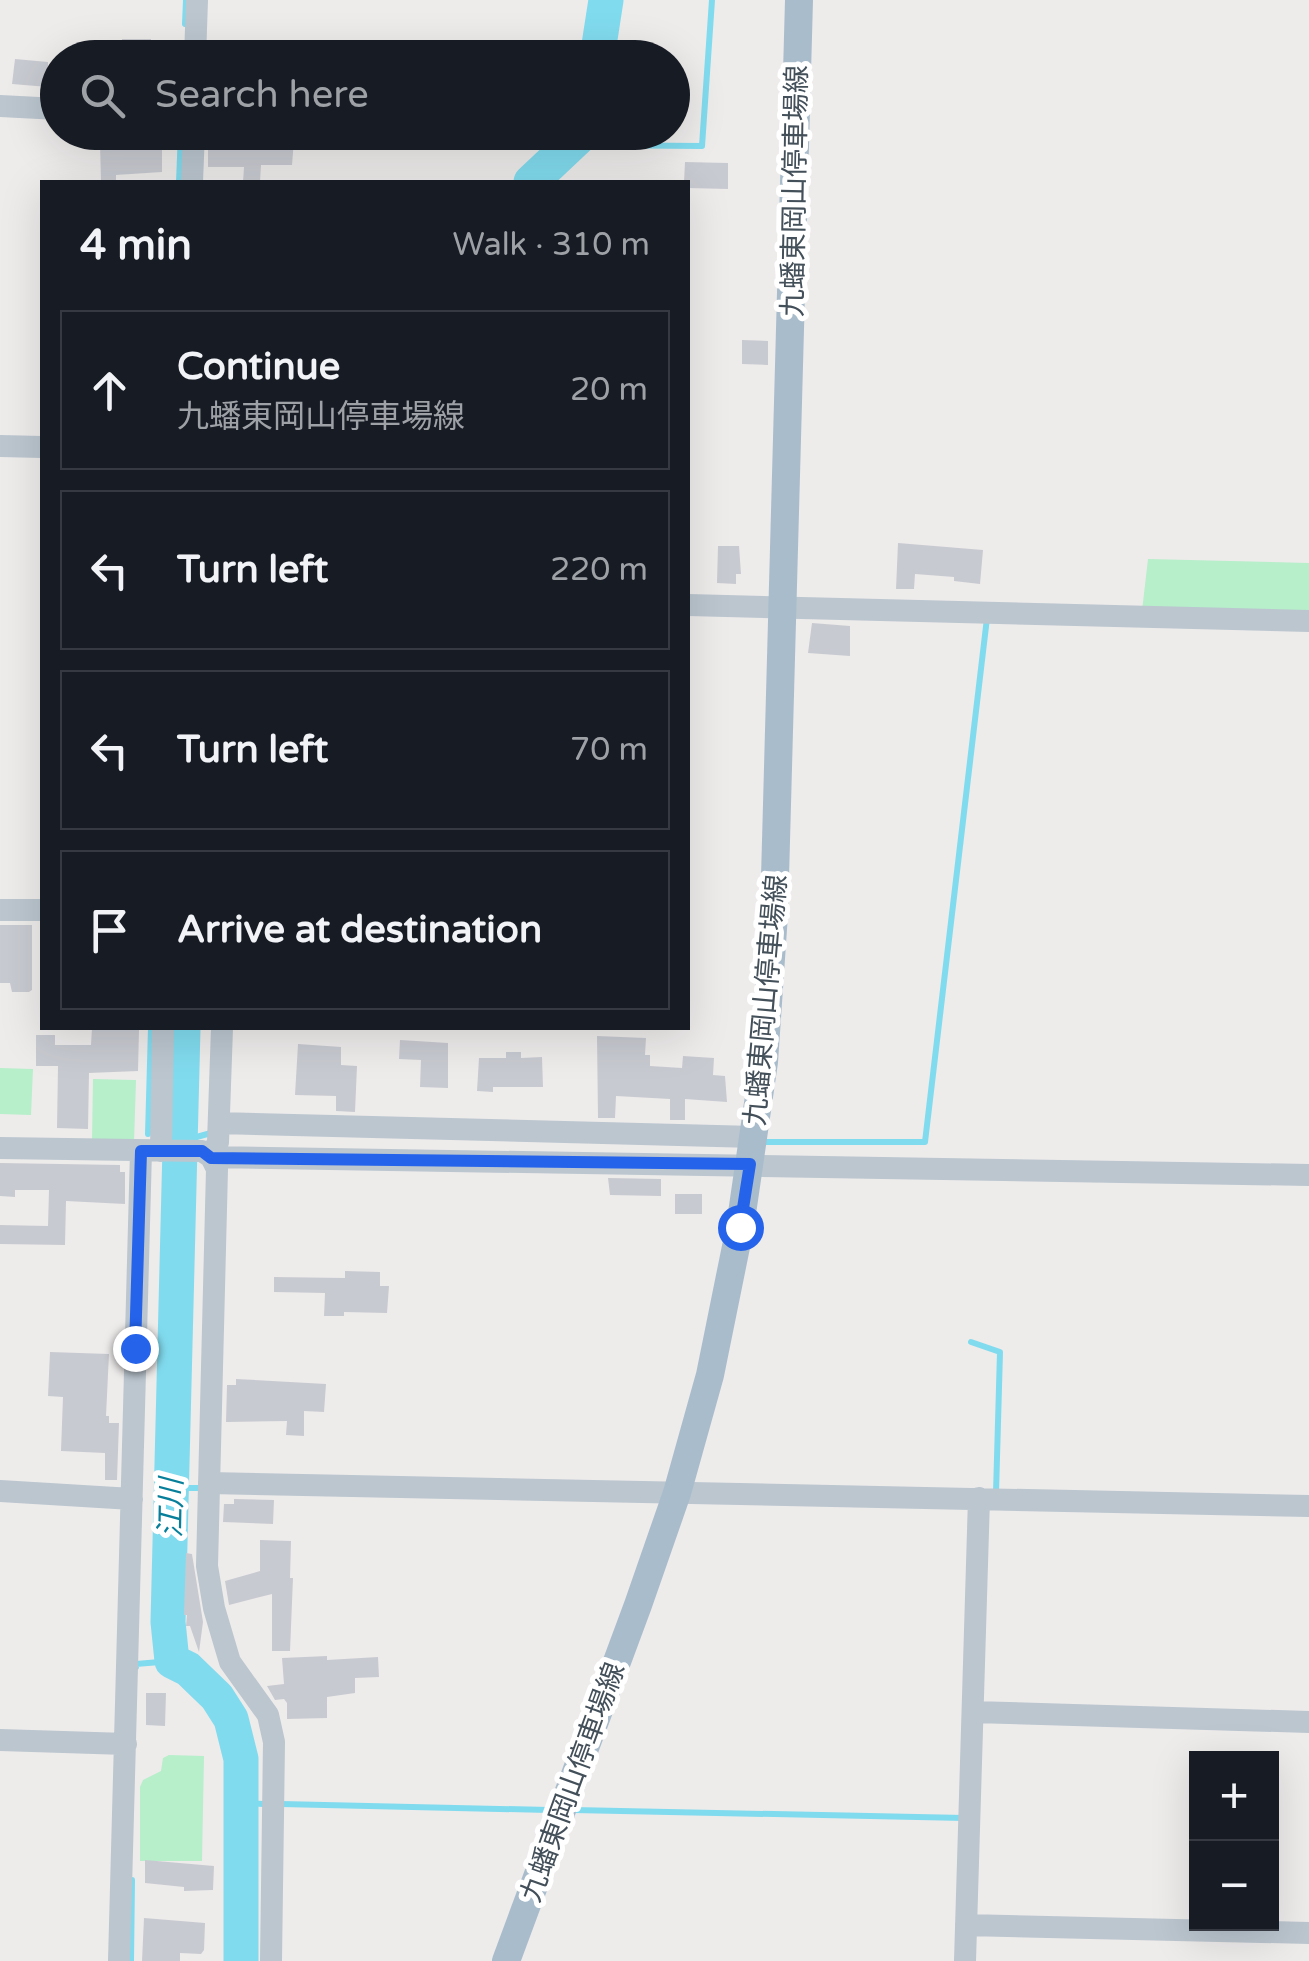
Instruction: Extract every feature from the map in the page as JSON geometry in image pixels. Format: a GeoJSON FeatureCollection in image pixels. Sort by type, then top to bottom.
{"type":"FeatureCollection","features":[{"type":"Feature","properties":{"kind":"main road","name":"九蟠東岡山停車場線"},"geometry":{"type":"LineString","coordinates":[[506,1961],[677,1492],[710,1375],[752,1150],[770,1002],[799,0]]}},
{"type":"Feature","properties":{"kind":"street"},"geometry":{"type":"LineString","coordinates":[[196,40],[197,0]]}},
{"type":"Feature","properties":{"kind":"street"},"geometry":{"type":"LineString","coordinates":[[0,106],[40,108]]}},
{"type":"Feature","properties":{"kind":"street"},"geometry":{"type":"LineString","coordinates":[[192,180],[193,150]]}},
{"type":"Feature","properties":{"kind":"street"},"geometry":{"type":"LineString","coordinates":[[0,446],[40,447]]}},
{"type":"Feature","properties":{"kind":"street"},"geometry":{"type":"LineString","coordinates":[[690,606],[1309,621]]}},
{"type":"Feature","properties":{"kind":"street"},"geometry":{"type":"LineString","coordinates":[[0,910],[40,910]]}},
{"type":"Feature","properties":{"kind":"street"},"geometry":{"type":"LineString","coordinates":[[120,1961],[132,1499],[163,1030]]}},
{"type":"Feature","properties":{"kind":"street"},"geometry":{"type":"LineString","coordinates":[[222,1030],[214,1139],[218,1169],[207,1566],[230,1662],[268,1716],[274,1742],[271,1961]]}},
{"type":"Feature","properties":{"kind":"street"},"geometry":{"type":"LineString","coordinates":[[214,1139],[752,1150]]}},
{"type":"Feature","properties":{"kind":"street"},"geometry":{"type":"LineString","coordinates":[[0,1148],[157,1151],[214,1139],[752,1150]]}},
{"type":"Feature","properties":{"kind":"street"},"geometry":{"type":"LineString","coordinates":[[752,1150],[766,1168],[1309,1175]]}},
{"type":"Feature","properties":{"kind":"street"},"geometry":{"type":"LineString","coordinates":[[209,1483],[677,1492],[979,1503],[1309,1506]]}},
{"type":"Feature","properties":{"kind":"street"},"geometry":{"type":"LineString","coordinates":[[0,1491],[132,1499]]}},
{"type":"Feature","properties":{"kind":"street"},"geometry":{"type":"LineString","coordinates":[[965,1961],[971,1926],[978,1712],[979,1503]]}},
{"type":"Feature","properties":{"kind":"street"},"geometry":{"type":"LineString","coordinates":[[978,1712],[1309,1722]]}},
{"type":"Feature","properties":{"kind":"street"},"geometry":{"type":"LineString","coordinates":[[0,1740],[126,1744]]}},
{"type":"Feature","properties":{"kind":"street"},"geometry":{"type":"LineString","coordinates":[[971,1926],[1309,1933]]}},
{"type":"Feature","properties":{"kind":"green space"},"geometry":{"type":"Polygon","coordinates":[[[1148,559],[1309,563],[1309,615],[1142,611],[1148,559]]]}},
{"type":"Feature","properties":{"kind":"green space"},"geometry":{"type":"Polygon","coordinates":[[[0,1068],[33,1069],[31,1115],[0,1114],[0,1068]]]}},
{"type":"Feature","properties":{"kind":"green space"},"geometry":{"type":"Polygon","coordinates":[[[93,1079],[136,1080],[134,1143],[92,1141],[93,1079]]]}},
{"type":"Feature","properties":{"kind":"green space"},"geometry":{"type":"Polygon","coordinates":[[[204,1756],[202,1861],[140,1861],[140,1787],[143,1780],[161,1771],[163,1758],[204,1756]]]}},
{"type":"Feature","properties":{"kind":"building"},"geometry":{"type":"Polygon","coordinates":[[[15,59],[40,61],[40,86],[12,84],[15,59]]]}},
{"type":"Feature","properties":{"kind":"building"},"geometry":{"type":"Polygon","coordinates":[[[100,150],[162,150],[162,172],[116,175],[116,180],[101,180],[100,150]]]}},
{"type":"Feature","properties":{"kind":"building"},"geometry":{"type":"Polygon","coordinates":[[[208,150],[293,150],[292,165],[261,165],[260,180],[243,180],[244,167],[208,167],[208,150]]]}},
{"type":"Feature","properties":{"kind":"building"},"geometry":{"type":"Polygon","coordinates":[[[685,162],[728,163],[728,189],[690,188],[690,180],[684,180],[685,162]]]}},
{"type":"Feature","properties":{"kind":"building"},"geometry":{"type":"Polygon","coordinates":[[[742,340],[768,341],[768,365],[742,364],[742,340]]]}},
{"type":"Feature","properties":{"kind":"building"},"geometry":{"type":"Polygon","coordinates":[[[898,543],[983,550],[980,584],[915,574],[914,589],[896,589],[898,543]]]}},
{"type":"Feature","properties":{"kind":"building"},"geometry":{"type":"Polygon","coordinates":[[[718,546],[739,546],[741,574],[736,574],[736,584],[717,583],[718,546]]]}},
{"type":"Feature","properties":{"kind":"building"},"geometry":{"type":"Polygon","coordinates":[[[812,623],[850,626],[850,656],[808,653],[812,623]]]}},
{"type":"Feature","properties":{"kind":"building"},"geometry":{"type":"Polygon","coordinates":[[[0,925],[32,925],[29,992],[12,992],[10,983],[0,983],[0,925]]]}},
{"type":"Feature","properties":{"kind":"building"},"geometry":{"type":"Polygon","coordinates":[[[92,1030],[139,1030],[138,1071],[89,1073],[88,1129],[57,1128],[58,1066],[36,1066],[36,1035],[55,1035],[55,1045],[91,1045],[92,1030]]]}},
{"type":"Feature","properties":{"kind":"building"},"geometry":{"type":"Polygon","coordinates":[[[597,1036],[646,1038],[645,1055],[650,1055],[650,1066],[682,1068],[683,1056],[714,1058],[713,1075],[725,1076],[727,1102],[685,1099],[685,1120],[670,1120],[670,1099],[616,1096],[615,1118],[598,1118],[597,1036]]]}},
{"type":"Feature","properties":{"kind":"building"},"geometry":{"type":"Polygon","coordinates":[[[400,1040],[448,1043],[448,1088],[420,1087],[421,1060],[399,1059],[400,1040]]]}},
{"type":"Feature","properties":{"kind":"building"},"geometry":{"type":"Polygon","coordinates":[[[298,1044],[341,1047],[341,1065],[357,1066],[355,1112],[336,1111],[336,1096],[295,1095],[298,1044]]]}},
{"type":"Feature","properties":{"kind":"building"},"geometry":{"type":"Polygon","coordinates":[[[506,1052],[521,1052],[521,1058],[542,1057],[543,1087],[493,1087],[493,1092],[477,1091],[479,1058],[506,1058],[506,1052]]]}},
{"type":"Feature","properties":{"kind":"building"},"geometry":{"type":"Polygon","coordinates":[[[0,1163],[120,1165],[120,1172],[125,1172],[125,1204],[66,1201],[65,1245],[0,1244],[0,1225],[48,1226],[49,1190],[15,1190],[15,1197],[0,1196],[0,1163]]]}},
{"type":"Feature","properties":{"kind":"building"},"geometry":{"type":"Polygon","coordinates":[[[608,1178],[661,1179],[661,1196],[610,1195],[608,1178]]]}},
{"type":"Feature","properties":{"kind":"building"},"geometry":{"type":"Polygon","coordinates":[[[675,1194],[702,1194],[702,1214],[675,1214],[675,1194]]]}},
{"type":"Feature","properties":{"kind":"building"},"geometry":{"type":"Polygon","coordinates":[[[345,1271],[380,1272],[380,1286],[389,1286],[387,1313],[344,1312],[344,1316],[324,1316],[325,1293],[274,1292],[274,1277],[345,1278],[345,1271]]]}},
{"type":"Feature","properties":{"kind":"building"},"geometry":{"type":"Polygon","coordinates":[[[50,1352],[109,1354],[106,1416],[109,1423],[119,1423],[117,1480],[105,1480],[105,1453],[61,1451],[63,1397],[48,1396],[50,1352]]]}},
{"type":"Feature","properties":{"kind":"building"},"geometry":{"type":"Polygon","coordinates":[[[236,1379],[326,1384],[324,1412],[304,1411],[304,1436],[286,1435],[287,1421],[226,1422],[227,1385],[236,1385],[236,1379]]]}},
{"type":"Feature","properties":{"kind":"building"},"geometry":{"type":"Polygon","coordinates":[[[234,1499],[274,1500],[273,1524],[223,1522],[224,1504],[234,1504],[234,1499]]]}},
{"type":"Feature","properties":{"kind":"building"},"geometry":{"type":"Polygon","coordinates":[[[260,1540],[291,1541],[290,1651],[272,1651],[272,1594],[229,1605],[225,1581],[260,1571],[260,1540]]]}},
{"type":"Feature","properties":{"kind":"building"},"geometry":{"type":"Polygon","coordinates":[[[186,1553],[192,1554],[203,1622],[199,1652],[184,1615],[186,1553]]]}},
{"type":"Feature","properties":{"kind":"building"},"geometry":{"type":"Polygon","coordinates":[[[327,1656],[327,1660],[378,1657],[379,1677],[355,1678],[355,1693],[327,1697],[327,1718],[287,1719],[287,1703],[284,1699],[275,1700],[267,1686],[284,1684],[282,1658],[327,1656]]]}},
{"type":"Feature","properties":{"kind":"building"},"geometry":{"type":"Polygon","coordinates":[[[146,1693],[166,1693],[165,1726],[146,1725],[146,1693]]]}},
{"type":"Feature","properties":{"kind":"building"},"geometry":{"type":"Polygon","coordinates":[[[145,1860],[214,1866],[213,1890],[184,1891],[184,1887],[145,1883],[145,1860]]]}},
{"type":"Feature","properties":{"kind":"building"},"geometry":{"type":"Polygon","coordinates":[[[144,1918],[205,1923],[204,1950],[201,1954],[180,1953],[180,1961],[142,1961],[144,1918]]]}},
{"type":"Feature","properties":{"kind":"waterway"},"geometry":{"type":"LineString","coordinates":[[185,24],[186,0]]}},
{"type":"Feature","properties":{"kind":"waterway","name":"江川"},"geometry":{"type":"LineString","coordinates":[[600,40],[606,0]]}},
{"type":"Feature","properties":{"kind":"waterway"},"geometry":{"type":"LineString","coordinates":[[690,146],[702,146],[712,0]]}},
{"type":"Feature","properties":{"kind":"waterway"},"geometry":{"type":"LineString","coordinates":[[179,180],[180,150]]}},
{"type":"Feature","properties":{"kind":"waterway","name":"江川"},"geometry":{"type":"LineString","coordinates":[[533,180],[565,150]]}},
{"type":"Feature","properties":{"kind":"waterway"},"geometry":{"type":"LineString","coordinates":[[766,1142],[925,1142],[987,618]]}},
{"type":"Feature","properties":{"kind":"waterway"},"geometry":{"type":"LineString","coordinates":[[148,1134],[151,1030]]}},
{"type":"Feature","properties":{"kind":"waterway","name":"江川"},"geometry":{"type":"LineString","coordinates":[[183,1030],[168,1622],[172,1661],[188,1669],[217,1697],[231,1719],[241,1759],[241,1961]]}},
{"type":"Feature","properties":{"kind":"waterway"},"geometry":{"type":"LineString","coordinates":[[182,1141],[211,1133]]}},
{"type":"Feature","properties":{"kind":"waterway"},"geometry":{"type":"LineString","coordinates":[[971,1342],[1000,1352],[996,1493]]}},
{"type":"Feature","properties":{"kind":"waterway"},"geometry":{"type":"LineString","coordinates":[[171,1488],[201,1488]]}},
{"type":"Feature","properties":{"kind":"waterway"},"geometry":{"type":"LineString","coordinates":[[136,1667],[172,1661]]}},
{"type":"Feature","properties":{"kind":"waterway"},"geometry":{"type":"LineString","coordinates":[[241,1803],[263,1804]]}},
{"type":"Feature","properties":{"kind":"waterway"},"geometry":{"type":"LineString","coordinates":[[281,1804],[549,1810]]}},
{"type":"Feature","properties":{"kind":"waterway"},"geometry":{"type":"LineString","coordinates":[[573,1810],[965,1818]]}},
{"type":"Feature","properties":{"kind":"waterway"},"geometry":{"type":"LineString","coordinates":[[131,1961],[132,1880]]}},
{"type":"Feature","properties":{"kind":"route"},"geometry":{"type":"LineString","coordinates":[[135,1348],[141,1151],[202,1151],[211,1158],[750,1164],[740,1227]]}}]}
